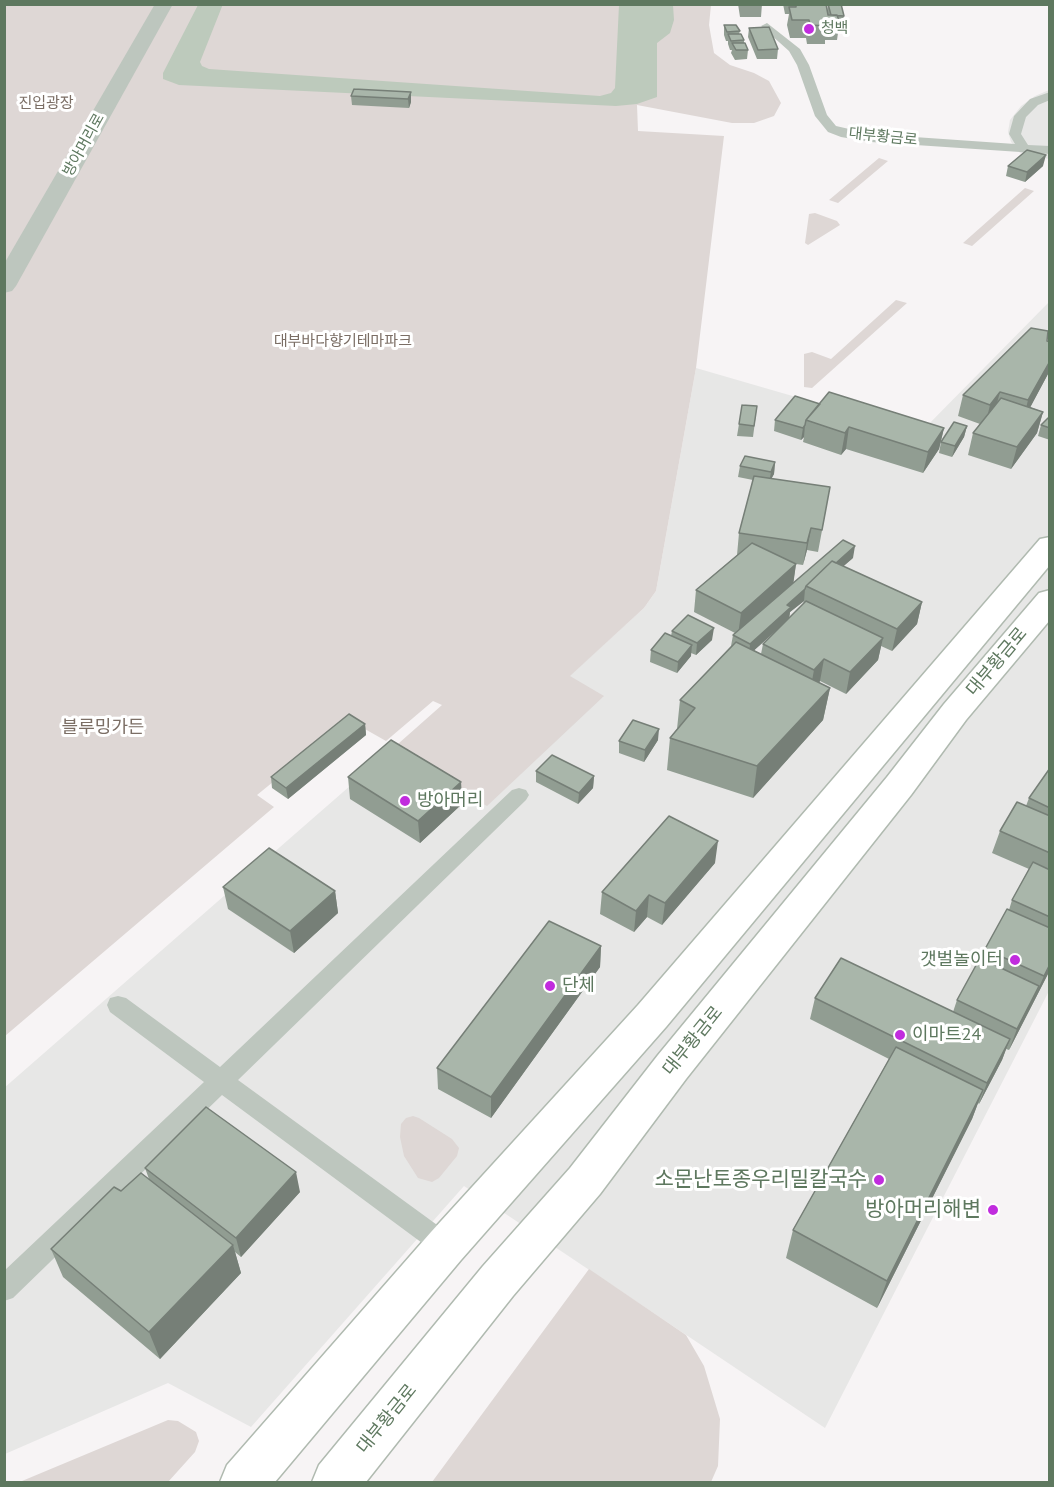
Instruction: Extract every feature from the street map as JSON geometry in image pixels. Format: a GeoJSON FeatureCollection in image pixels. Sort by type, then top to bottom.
{"type":"FeatureCollection","features":[{"type":"Feature","properties":{"kind":"main road","name":"대부황금로"},"geometry":{"type":"LineString","coordinates":[[244,1482],[446,1246],[660,1008],[1050,546]]}},
{"type":"Feature","properties":{"kind":"main road","name":"대부황금로"},"geometry":{"type":"LineString","coordinates":[[336,1482],[498,1281],[585,1181],[672,1067],[899,786],[955,712],[1050,600]]}},
{"type":"Feature","properties":{"kind":"street","name":"방아머리로"},"geometry":{"type":"LineString","coordinates":[[4,286],[164,4]]}},
{"type":"Feature","properties":{"kind":"lane","name":"대부황금로"},"geometry":{"type":"LineString","coordinates":[[767,26],[794,49],[803,66],[821,116],[832,129],[841,133],[871,138],[1050,150]]}},
{"type":"Feature","properties":{"kind":"lane"},"geometry":{"type":"LineString","coordinates":[[1024,148],[1015,134],[1020,116],[1034,102],[1050,95]]}},
{"type":"Feature","properties":{"kind":"lane"},"geometry":{"type":"LineString","coordinates":[[4,1289],[519,795]]}},
{"type":"Feature","properties":{"kind":"lane"},"geometry":{"type":"LineString","coordinates":[[118,1005],[446,1246]]}},
{"type":"Feature","properties":{"kind":"shaded area"},"geometry":{"type":"Polygon","coordinates":[[[223,4],[200,62],[202,66],[209,69],[600,96],[611,93],[615,88],[619,5],[673,5],[674,20],[670,33],[657,43],[657,97],[637,104],[616,106],[179,85],[163,79],[163,73],[198,5],[223,4]]]}},
{"type":"Feature","properties":{"kind":"shaded area"},"geometry":{"type":"Polygon","coordinates":[[[1049,90],[1049,159],[1020,153],[1011,142],[1008,132],[1010,120],[1021,106],[1049,90]]]}},
{"type":"Feature","properties":{"kind":"shaded area"},"geometry":{"type":"Polygon","coordinates":[[[1049,302],[1049,991],[825,1428],[464,1186],[251,1427],[168,1383],[5,1454],[4,1088],[390,751],[603,697],[569,676],[644,608],[656,591],[696,368],[920,433],[1049,302]]]}},
{"type":"Feature","properties":{"kind":"green space","name":"대부바다향기테마파크"},"geometry":{"type":"Polygon","coordinates":[[[4,5],[711,5],[709,25],[714,53],[730,65],[769,81],[781,103],[774,116],[754,123],[732,123],[637,105],[638,131],[724,136],[696,368],[656,591],[644,608],[570,676],[604,696],[487,806],[390,751],[442,705],[433,701],[386,741],[349,720],[257,795],[274,807],[5,1036],[4,5]]]}},
{"type":"Feature","properties":{"kind":"green space"},"geometry":{"type":"Polygon","coordinates":[[[879,158],[888,161],[838,203],[829,200],[879,158]]]}},
{"type":"Feature","properties":{"kind":"green space"},"geometry":{"type":"Polygon","coordinates":[[[1025,188],[1034,191],[972,246],[963,243],[1025,188]]]}},
{"type":"Feature","properties":{"kind":"green space"},"geometry":{"type":"Polygon","coordinates":[[[815,213],[837,221],[840,225],[808,245],[805,243],[809,214],[815,213]]]}},
{"type":"Feature","properties":{"kind":"green space"},"geometry":{"type":"Polygon","coordinates":[[[896,300],[907,303],[812,388],[804,387],[804,354],[812,352],[831,359],[896,300]]]}},
{"type":"Feature","properties":{"kind":"green space"},"geometry":{"type":"Polygon","coordinates":[[[413,1116],[452,1139],[459,1148],[457,1156],[439,1178],[432,1182],[418,1178],[404,1156],[400,1137],[401,1124],[406,1118],[413,1116]]]}},
{"type":"Feature","properties":{"kind":"green space"},"geometry":{"type":"Polygon","coordinates":[[[589,1269],[686,1335],[704,1366],[720,1419],[718,1466],[711,1482],[432,1482],[589,1269]]]}},
{"type":"Feature","properties":{"kind":"green space"},"geometry":{"type":"Polygon","coordinates":[[[168,1420],[178,1421],[196,1432],[199,1441],[195,1452],[168,1482],[22,1481],[168,1420]]]}},
{"type":"Feature","properties":{"kind":"building"},"geometry":{"type":"Polygon","coordinates":[[[796,4],[826,4],[828,15],[837,15],[839,21],[826,21],[827,26],[810,25],[809,20],[792,20],[789,7],[796,7],[796,4]]]}},
{"type":"Feature","properties":{"kind":"building"},"geometry":{"type":"Polygon","coordinates":[[[828,4],[841,4],[844,16],[831,15],[828,4]]]}},
{"type":"Feature","properties":{"kind":"building"},"geometry":{"type":"Polygon","coordinates":[[[724,25],[736,25],[740,31],[727,32],[724,25]]]}},
{"type":"Feature","properties":{"kind":"building"},"geometry":{"type":"Polygon","coordinates":[[[769,27],[778,49],[758,50],[749,28],[769,27]]]}},
{"type":"Feature","properties":{"kind":"building"},"geometry":{"type":"Polygon","coordinates":[[[728,34],[741,34],[744,40],[731,41],[728,34]]]}},
{"type":"Feature","properties":{"kind":"building"},"geometry":{"type":"Polygon","coordinates":[[[732,43],[745,43],[748,50],[736,50],[732,43]]]}},
{"type":"Feature","properties":{"kind":"building"},"geometry":{"type":"Polygon","coordinates":[[[354,89],[411,92],[408,99],[351,96],[354,89]]]}},
{"type":"Feature","properties":{"kind":"building"},"geometry":{"type":"Polygon","coordinates":[[[1027,150],[1046,155],[1027,172],[1008,166],[1027,150]]]}},
{"type":"Feature","properties":{"kind":"building"},"geometry":{"type":"Polygon","coordinates":[[[1031,328],[1048,331],[1050,361],[1028,400],[1000,392],[990,405],[963,395],[1031,328]]]}},
{"type":"Feature","properties":{"kind":"building"},"geometry":{"type":"Polygon","coordinates":[[[829,392],[944,428],[928,452],[849,427],[845,433],[806,420],[829,392]]]}},
{"type":"Feature","properties":{"kind":"building"},"geometry":{"type":"Polygon","coordinates":[[[795,396],[820,404],[806,420],[803,428],[775,420],[795,396]]]}},
{"type":"Feature","properties":{"kind":"building"},"geometry":{"type":"Polygon","coordinates":[[[1001,398],[1043,412],[1017,447],[973,433],[1001,398]]]}},
{"type":"Feature","properties":{"kind":"building"},"geometry":{"type":"Polygon","coordinates":[[[742,405],[757,406],[754,426],[739,424],[742,405]]]}},
{"type":"Feature","properties":{"kind":"building"},"geometry":{"type":"Polygon","coordinates":[[[1050,418],[1050,428],[1041,425],[1050,418]]]}},
{"type":"Feature","properties":{"kind":"building"},"geometry":{"type":"Polygon","coordinates":[[[954,422],[967,426],[955,446],[941,442],[954,422]]]}},
{"type":"Feature","properties":{"kind":"building"},"geometry":{"type":"Polygon","coordinates":[[[745,456],[775,462],[771,472],[740,466],[745,456]]]}},
{"type":"Feature","properties":{"kind":"building"},"geometry":{"type":"Polygon","coordinates":[[[754,476],[830,487],[822,530],[811,528],[807,543],[739,533],[754,476]]]}},
{"type":"Feature","properties":{"kind":"building"},"geometry":{"type":"Polygon","coordinates":[[[843,540],[855,546],[836,563],[832,561],[787,605],[791,607],[750,644],[733,635],[843,540]]]}},
{"type":"Feature","properties":{"kind":"building"},"geometry":{"type":"Polygon","coordinates":[[[752,543],[796,564],[741,613],[696,590],[752,543]]]}},
{"type":"Feature","properties":{"kind":"building"},"geometry":{"type":"Polygon","coordinates":[[[832,561],[922,602],[897,629],[806,586],[832,561]]]}},
{"type":"Feature","properties":{"kind":"building"},"geometry":{"type":"Polygon","coordinates":[[[806,601],[883,638],[850,672],[824,659],[814,670],[763,644],[806,601]]]}},
{"type":"Feature","properties":{"kind":"building"},"geometry":{"type":"Polygon","coordinates":[[[688,615],[714,628],[697,643],[672,631],[688,615]]]}},
{"type":"Feature","properties":{"kind":"building"},"geometry":{"type":"Polygon","coordinates":[[[665,633],[692,645],[678,662],[651,650],[665,633]]]}},
{"type":"Feature","properties":{"kind":"building"},"geometry":{"type":"Polygon","coordinates":[[[736,642],[830,688],[757,766],[670,738],[695,708],[680,700],[736,642]]]}},
{"type":"Feature","properties":{"kind":"building"},"geometry":{"type":"Polygon","coordinates":[[[349,714],[365,724],[286,788],[271,777],[349,714]]]}},
{"type":"Feature","properties":{"kind":"building"},"geometry":{"type":"Polygon","coordinates":[[[633,720],[659,729],[645,750],[619,741],[633,720]]]}},
{"type":"Feature","properties":{"kind":"building"},"geometry":{"type":"Polygon","coordinates":[[[391,740],[461,782],[418,821],[348,777],[391,740]]]}},
{"type":"Feature","properties":{"kind":"building"},"geometry":{"type":"Polygon","coordinates":[[[552,755],[594,776],[579,793],[536,771],[552,755]]]}},
{"type":"Feature","properties":{"kind":"building"},"geometry":{"type":"Polygon","coordinates":[[[1050,768],[1050,808],[1029,798],[1050,768]]]}},
{"type":"Feature","properties":{"kind":"building"},"geometry":{"type":"Polygon","coordinates":[[[1017,802],[1050,816],[1050,853],[1000,831],[1017,802]]]}},
{"type":"Feature","properties":{"kind":"building"},"geometry":{"type":"Polygon","coordinates":[[[669,816],[718,841],[665,903],[649,895],[636,911],[602,892],[669,816]]]}},
{"type":"Feature","properties":{"kind":"building"},"geometry":{"type":"Polygon","coordinates":[[[269,848],[335,891],[290,931],[223,887],[269,848]]]}},
{"type":"Feature","properties":{"kind":"building"},"geometry":{"type":"Polygon","coordinates":[[[1033,862],[1050,870],[1050,917],[1012,900],[1033,862]]]}},
{"type":"Feature","properties":{"kind":"building"},"geometry":{"type":"Polygon","coordinates":[[[1007,909],[1050,928],[1050,964],[1044,976],[985,949],[1007,909]]]}},
{"type":"Feature","properties":{"kind":"building"},"geometry":{"type":"Polygon","coordinates":[[[549,921],[601,946],[491,1097],[437,1068],[549,921]]]}},
{"type":"Feature","properties":{"kind":"building"},"geometry":{"type":"Polygon","coordinates":[[[841,958],[1010,1039],[987,1083],[815,998],[841,958]]]}},
{"type":"Feature","properties":{"kind":"building"},"geometry":{"type":"Polygon","coordinates":[[[980,958],[1039,986],[1017,1029],[957,1000],[980,958]]]}},
{"type":"Feature","properties":{"kind":"building"},"geometry":{"type":"Polygon","coordinates":[[[896,1047],[983,1090],[887,1281],[793,1230],[896,1047]]]}},
{"type":"Feature","properties":{"kind":"building"},"geometry":{"type":"Polygon","coordinates":[[[206,1107],[296,1172],[236,1238],[145,1168],[206,1107]]]}},
{"type":"Feature","properties":{"kind":"building"},"geometry":{"type":"Polygon","coordinates":[[[141,1173],[233,1245],[149,1332],[51,1249],[114,1187],[121,1191],[141,1173]]]}},
{"type":"Feature","properties":{"kind":"place","name":"청백"},"geometry":{"type":"Point","coordinates":[809,29]}},
{"type":"Feature","properties":{"kind":"place","name":"방아머리"},"geometry":{"type":"Point","coordinates":[405,801]}},
{"type":"Feature","properties":{"kind":"place","name":"갯벌놀이터"},"geometry":{"type":"Point","coordinates":[1015,960]}},
{"type":"Feature","properties":{"kind":"place","name":"단체"},"geometry":{"type":"Point","coordinates":[550,986]}},
{"type":"Feature","properties":{"kind":"place","name":"이마트24"},"geometry":{"type":"Point","coordinates":[900,1035]}},
{"type":"Feature","properties":{"kind":"place","name":"소문난토종우리밀칼국수"},"geometry":{"type":"Point","coordinates":[879,1180]}},
{"type":"Feature","properties":{"kind":"place","name":"방아머리해변"},"geometry":{"type":"Point","coordinates":[993,1210]}},
{"type":"Feature","properties":{"kind":"park label","name":"진입광장"},"geometry":{"type":"Point","coordinates":[46,104]}},
{"type":"Feature","properties":{"kind":"park label","name":"블루밍가든"},"geometry":{"type":"Point","coordinates":[103,728]}}]}
